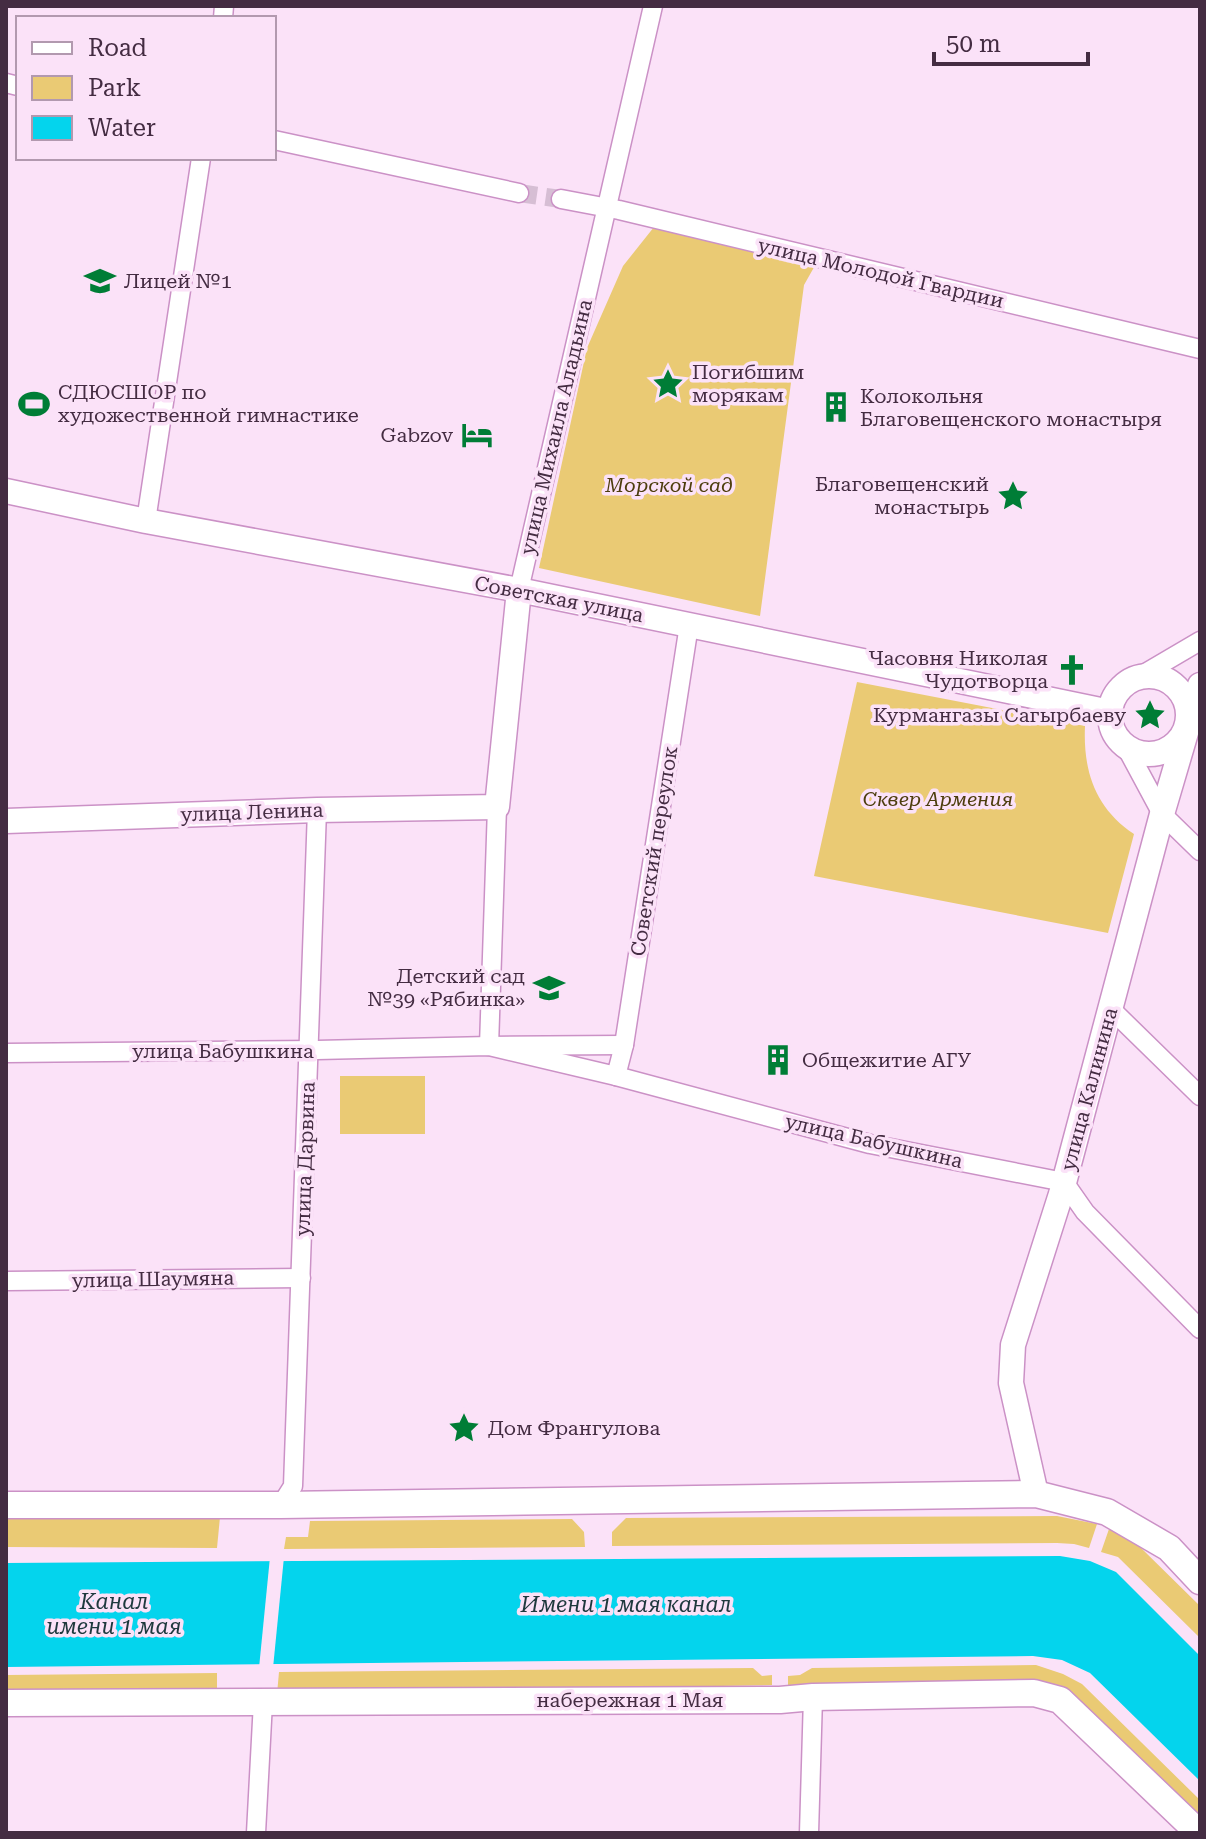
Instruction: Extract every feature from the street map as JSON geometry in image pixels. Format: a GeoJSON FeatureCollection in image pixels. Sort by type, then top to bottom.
{"type":"FeatureCollection","features":[{"type":"Feature","properties":{"kind":"main road"},"geometry":{"type":"LineString","coordinates":[[6,1505],[281,1505],[1036,1494],[1107,1512],[1169,1548],[1200,1581]]}},
{"type":"Feature","properties":{"kind":"main road","name":"набережная 1 Мая"},"geometry":{"type":"LineString","coordinates":[[6,1703],[780,1700],[1034,1693],[1060,1700],[1199,1833]]}},
{"type":"Feature","properties":{"kind":"street","name":"улица Михаила Аладьина"},"geometry":{"type":"LineString","coordinates":[[489,1046],[497,807],[519,590],[653,6]]}},
{"type":"Feature","properties":{"kind":"street"},"geometry":{"type":"LineString","coordinates":[[276,140],[519,193]]}},
{"type":"Feature","properties":{"kind":"street"},"geometry":{"type":"LineString","coordinates":[[146,521],[201,160]]}},
{"type":"Feature","properties":{"kind":"street","name":"улица Молодой Гвардии"},"geometry":{"type":"LineString","coordinates":[[561,199],[607,207],[1200,349]]}},
{"type":"Feature","properties":{"kind":"street","name":"Советская улица"},"geometry":{"type":"LineString","coordinates":[[6,491],[146,521],[519,590],[1110,712]]}},
{"type":"Feature","properties":{"kind":"street","name":"Советский переулок"},"geometry":{"type":"LineString","coordinates":[[616,1076],[624,1045],[689,625]]}},
{"type":"Feature","properties":{"kind":"street"},"geometry":{"type":"LineString","coordinates":[[1200,641],[1126,683],[1112,701],[1110,712],[1113,732],[1126,747],[1162,814],[1200,851]]}},
{"type":"Feature","properties":{"kind":"street"},"geometry":{"type":"LineString","coordinates":[[1126,747],[1150,755],[1163,752],[1174,747],[1188,726],[1189,712],[1177,686],[1151,675],[1137,678]]}},
{"type":"Feature","properties":{"kind":"street","name":"улица Калинина"},"geometry":{"type":"LineString","coordinates":[[1036,1494],[1011,1383],[1013,1345],[1064,1182],[1162,814],[1200,685]]}},
{"type":"Feature","properties":{"kind":"street","name":"улица Ленина"},"geometry":{"type":"LineString","coordinates":[[6,821],[497,807]]}},
{"type":"Feature","properties":{"kind":"street","name":"улица Дарвина"},"geometry":{"type":"LineString","coordinates":[[281,1505],[293,1486],[317,810]]}},
{"type":"Feature","properties":{"kind":"street"},"geometry":{"type":"LineString","coordinates":[[1111,1009],[1200,1096]]}},
{"type":"Feature","properties":{"kind":"street","name":"улица Бабушкина"},"geometry":{"type":"LineString","coordinates":[[6,1053],[624,1045]]}},
{"type":"Feature","properties":{"kind":"street","name":"улица Бабушкина"},"geometry":{"type":"LineString","coordinates":[[489,1046],[616,1076],[870,1144],[1064,1182]]}},
{"type":"Feature","properties":{"kind":"street"},"geometry":{"type":"LineString","coordinates":[[1064,1182],[1085,1212],[1200,1329]]}},
{"type":"Feature","properties":{"kind":"street","name":"улица Шаумяна"},"geometry":{"type":"LineString","coordinates":[[6,1281],[301,1278]]}},
{"type":"Feature","properties":{"kind":"street"},"geometry":{"type":"LineString","coordinates":[[809,1833],[813,1697]]}},
{"type":"Feature","properties":{"kind":"street"},"geometry":{"type":"LineString","coordinates":[[256,1833],[263,1702]]}},
{"type":"Feature","properties":{"kind":"green space","name":"Морской сад"},"geometry":{"type":"Polygon","coordinates":[[[654,227],[817,262],[804,285],[760,616],[539,568],[587,348],[623,266],[654,227]]]}},
{"type":"Feature","properties":{"kind":"green space","name":"Сквер Армения"},"geometry":{"type":"Polygon","coordinates":[[[857,682],[1085,726],[1086,758],[1094,787],[1110,812],[1134,834],[1108,933],[814,876],[857,682]]]}},
{"type":"Feature","properties":{"kind":"green space"},"geometry":{"type":"Polygon","coordinates":[[[340,1076],[425,1076],[425,1134],[340,1134],[340,1076]]]}},
{"type":"Feature","properties":{"kind":"green space"},"geometry":{"type":"Polygon","coordinates":[[[6,1515],[220,1517],[217,1548],[6,1547],[6,1515]]]}},
{"type":"Feature","properties":{"kind":"green space"},"geometry":{"type":"Polygon","coordinates":[[[1057,1516],[1097,1524],[1089,1548],[1057,1543],[612,1546],[612,1532],[626,1518],[1057,1516]]]}},
{"type":"Feature","properties":{"kind":"green space"},"geometry":{"type":"Polygon","coordinates":[[[572,1519],[584,1532],[585,1547],[284,1549],[286,1537],[308,1537],[310,1521],[572,1519]]]}},
{"type":"Feature","properties":{"kind":"green space"},"geometry":{"type":"Polygon","coordinates":[[[1109,1529],[1138,1545],[1200,1606],[1200,1638],[1118,1557],[1101,1552],[1109,1529]]]}},
{"type":"Feature","properties":{"kind":"green space"},"geometry":{"type":"Polygon","coordinates":[[[1036,1665],[1082,1684],[1200,1800],[1200,1822],[1083,1703],[1053,1687],[1017,1682],[788,1685],[788,1676],[800,1675],[812,1668],[1036,1665]]]}},
{"type":"Feature","properties":{"kind":"green space"},"geometry":{"type":"Polygon","coordinates":[[[753,1668],[762,1676],[772,1675],[772,1685],[277,1694],[279,1672],[753,1668]]]}},
{"type":"Feature","properties":{"kind":"green space"},"geometry":{"type":"Polygon","coordinates":[[[217,1673],[217,1692],[6,1695],[6,1675],[217,1673]]]}},
{"type":"Feature","properties":{"kind":"water","name":"Канал имени 1 мая"},"geometry":{"type":"Polygon","coordinates":[[[1060,1556],[1090,1561],[1116,1572],[1200,1656],[1200,1781],[1090,1673],[1062,1660],[1033,1656],[6,1667],[6,1563],[1060,1556]]]}},
{"type":"Feature","properties":{"kind":"pier"},"geometry":{"type":"Polygon","coordinates":[[[270,1557],[284,1557],[273,1668],[259,1668],[270,1557]]]}},
{"type":"Feature","properties":{"kind":"tunnel"},"geometry":{"type":"LineString","coordinates":[[519,193],[561,199]]}},
{"type":"Feature","properties":{"kind":"place","name":"Лицей №1"},"geometry":{"type":"Point","coordinates":[100,281]}},
{"type":"Feature","properties":{"kind":"place","name":"Погибшим морякам"},"geometry":{"type":"Point","coordinates":[668,384]}},
{"type":"Feature","properties":{"kind":"place","name":"СДЮСШОР по художественной гимнастике"},"geometry":{"type":"Point","coordinates":[34,404]}},
{"type":"Feature","properties":{"kind":"place","name":"Колокольня Благовещенского монастыря"},"geometry":{"type":"Point","coordinates":[836,407]}},
{"type":"Feature","properties":{"kind":"place","name":"Gabzov"},"geometry":{"type":"Point","coordinates":[477,435]}},
{"type":"Feature","properties":{"kind":"place","name":"Благовещенский монастырь"},"geometry":{"type":"Point","coordinates":[1013,496]}},
{"type":"Feature","properties":{"kind":"place","name":"Часовня Николая Чудотворца"},"geometry":{"type":"Point","coordinates":[1072,670]}},
{"type":"Feature","properties":{"kind":"place","name":"Курмангазы Сагырбаеву"},"geometry":{"type":"Point","coordinates":[1150,715]}},
{"type":"Feature","properties":{"kind":"place","name":"Детский сад №39 «Рябинка»"},"geometry":{"type":"Point","coordinates":[549,988]}},
{"type":"Feature","properties":{"kind":"place","name":"Общежитие АГУ"},"geometry":{"type":"Point","coordinates":[778,1060]}},
{"type":"Feature","properties":{"kind":"place","name":"Дом Франгулова"},"geometry":{"type":"Point","coordinates":[464,1428]}},
{"type":"Feature","properties":{"kind":"water label","name":"Имени 1 мая канал"},"geometry":{"type":"Point","coordinates":[626,1604]}}]}
